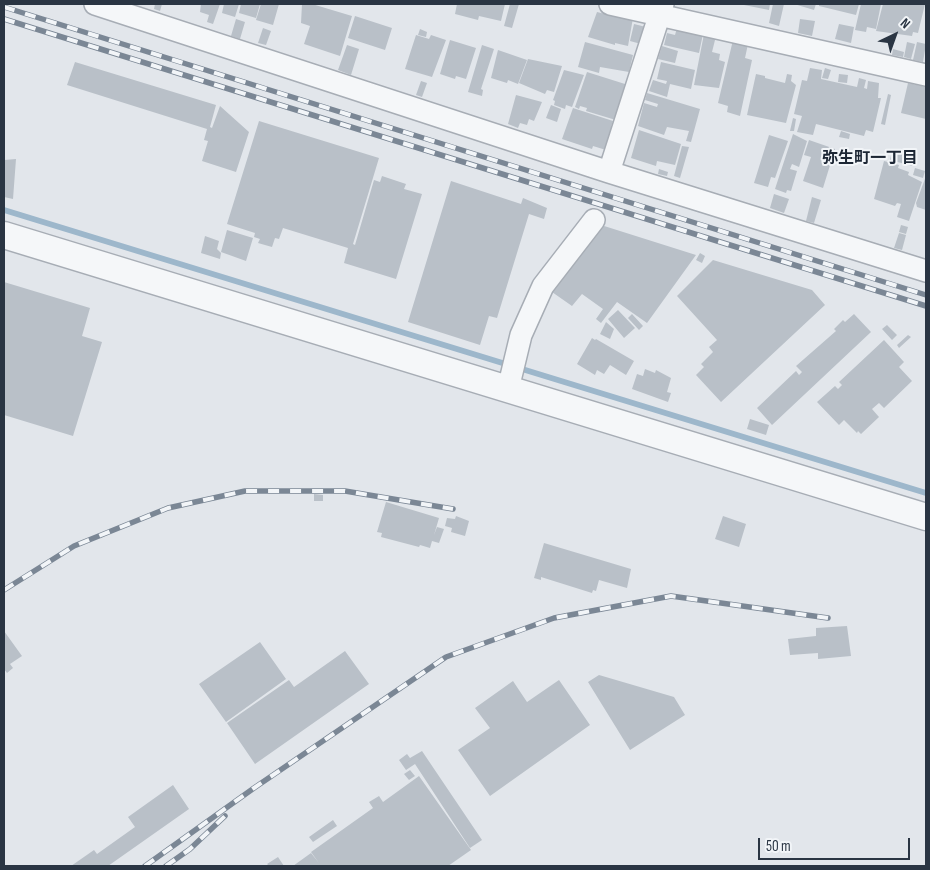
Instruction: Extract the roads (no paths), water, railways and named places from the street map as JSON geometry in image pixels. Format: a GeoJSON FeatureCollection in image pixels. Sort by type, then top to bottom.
{"type":"FeatureCollection","features":[{"type":"Feature","properties":{"kind":"street"},"geometry":{"type":"LineString","coordinates":[[95,4],[609,172],[926,271]]}},
{"type":"Feature","properties":{"kind":"street"},"geometry":{"type":"LineString","coordinates":[[610,4],[661,10],[926,75]]}},
{"type":"Feature","properties":{"kind":"street"},"geometry":{"type":"LineString","coordinates":[[609,172],[661,10]]}},
{"type":"Feature","properties":{"kind":"street"},"geometry":{"type":"LineString","coordinates":[[511,373],[521,335],[543,286],[594,220]]}},
{"type":"Feature","properties":{"kind":"street"},"geometry":{"type":"LineString","coordinates":[[4,235],[511,373],[926,517]]}},
{"type":"Feature","properties":{"kind":"waterway"},"geometry":{"type":"LineString","coordinates":[[4,210],[926,493]]}},
{"type":"Feature","properties":{"kind":"railway"},"geometry":{"type":"LineString","coordinates":[[4,7],[926,295]]}},
{"type":"Feature","properties":{"kind":"railway"},"geometry":{"type":"LineString","coordinates":[[4,19],[926,306]]}},
{"type":"Feature","properties":{"kind":"railway"},"geometry":{"type":"LineString","coordinates":[[4,590],[74,546],[168,508],[245,491],[345,491],[453,509]]}},
{"type":"Feature","properties":{"kind":"railway"},"geometry":{"type":"LineString","coordinates":[[145,866],[254,788],[446,657],[554,618],[671,596],[828,618]]}},
{"type":"Feature","properties":{"kind":"railway"},"geometry":{"type":"LineString","coordinates":[[166,866],[190,849],[225,816]]}},
{"type":"Feature","properties":{"kind":"district","name":"弥生町一丁目"},"geometry":{"type":"Point","coordinates":[870,159]}}]}
